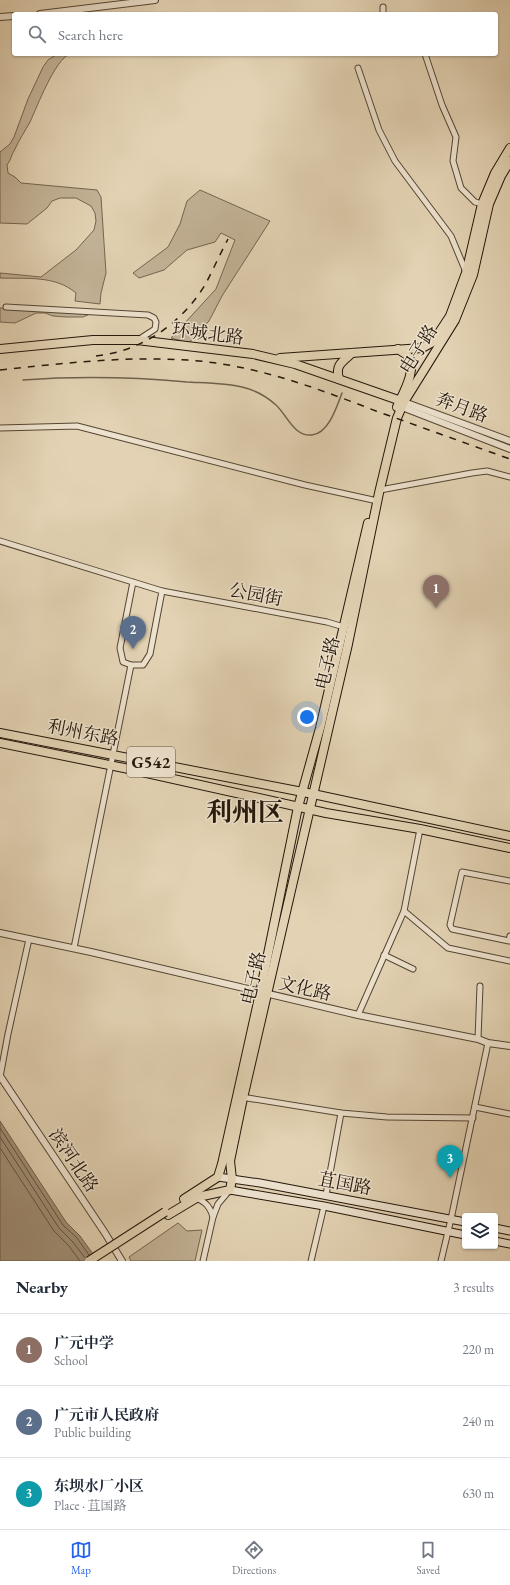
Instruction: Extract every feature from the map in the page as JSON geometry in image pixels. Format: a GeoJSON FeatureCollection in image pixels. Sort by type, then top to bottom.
{"type":"FeatureCollection","features":[{"type":"Feature","properties":{"kind":"main road","name":"电子路"},"geometry":{"type":"LineString","coordinates":[[272,358],[422,348],[433,342],[450,316],[466,273],[482,204],[495,173],[510,148]]}},
{"type":"Feature","properties":{"kind":"main road","name":"电子路"},"geometry":{"type":"LineString","coordinates":[[218,1177],[240,1097],[263,993],[301,792],[320,728],[392,417],[455,320],[473,275],[489,204],[501,176],[510,162]]}},
{"type":"Feature","properties":{"kind":"main road","name":"环城北路"},"geometry":{"type":"LineString","coordinates":[[0,349],[93,340],[137,340],[253,354],[295,364],[389,396],[402,403]]}},
{"type":"Feature","properties":{"kind":"main road"},"geometry":{"type":"LineString","coordinates":[[398,349],[408,356],[411,363],[402,403]]}},
{"type":"Feature","properties":{"kind":"main road"},"geometry":{"type":"LineString","coordinates":[[339,379],[337,372],[339,364],[352,353]]}},
{"type":"Feature","properties":{"kind":"main road"},"geometry":{"type":"LineString","coordinates":[[389,396],[396,393],[408,381]]}},
{"type":"Feature","properties":{"kind":"main road","name":"电子路"},"geometry":{"type":"LineString","coordinates":[[263,993],[314,794],[380,490],[402,403]]}},
{"type":"Feature","properties":{"kind":"main road","name":"利州东路"},"geometry":{"type":"LineString","coordinates":[[0,733],[301,792]]}},
{"type":"Feature","properties":{"kind":"main road","name":"利州东路"},"geometry":{"type":"LineString","coordinates":[[0,743],[111,765],[298,807]]}},
{"type":"Feature","properties":{"kind":"main road","name":"G542"},"geometry":{"type":"LineString","coordinates":[[301,792],[510,836]]}},
{"type":"Feature","properties":{"kind":"main road","name":"G542"},"geometry":{"type":"LineString","coordinates":[[298,807],[420,829],[510,848]]}},
{"type":"Feature","properties":{"kind":"main road","name":"电子路"},"geometry":{"type":"LineString","coordinates":[[230,1190],[232,1180],[230,1161],[240,1097]]}},
{"type":"Feature","properties":{"kind":"main road"},"geometry":{"type":"LineString","coordinates":[[97,1261],[218,1177]]}},
{"type":"Feature","properties":{"kind":"main road","name":"苴国路"},"geometry":{"type":"LineString","coordinates":[[218,1177],[260,1183],[462,1221]]}},
{"type":"Feature","properties":{"kind":"main road"},"geometry":{"type":"LineString","coordinates":[[89,1261],[166,1214],[196,1198],[230,1190]]}},
{"type":"Feature","properties":{"kind":"main road","name":"苴国路"},"geometry":{"type":"LineString","coordinates":[[230,1190],[324,1206],[462,1234]]}},
{"type":"Feature","properties":{"kind":"main road"},"geometry":{"type":"LineString","coordinates":[[498,1229],[510,1231]]}},
{"type":"Feature","properties":{"kind":"main road"},"geometry":{"type":"LineString","coordinates":[[498,1242],[510,1244]]}},
{"type":"Feature","properties":{"kind":"street"},"geometry":{"type":"LineString","coordinates":[[56,12],[155,0]]}},
{"type":"Feature","properties":{"kind":"street"},"geometry":{"type":"LineString","coordinates":[[383,7],[383,12]]}},
{"type":"Feature","properties":{"kind":"street"},"geometry":{"type":"LineString","coordinates":[[0,17],[12,16]]}},
{"type":"Feature","properties":{"kind":"street"},"geometry":{"type":"LineString","coordinates":[[427,56],[442,105],[456,137],[453,161],[461,188],[475,202],[482,204]]}},
{"type":"Feature","properties":{"kind":"street"},"geometry":{"type":"LineString","coordinates":[[358,68],[379,130],[395,161],[451,236],[466,273]]}},
{"type":"Feature","properties":{"kind":"street"},"geometry":{"type":"LineString","coordinates":[[6,307],[152,316],[156,322],[155,329],[137,340]]}},
{"type":"Feature","properties":{"kind":"street"},"geometry":{"type":"LineString","coordinates":[[402,403],[510,449]]}},
{"type":"Feature","properties":{"kind":"street","name":"奔月路"},"geometry":{"type":"LineString","coordinates":[[402,403],[510,441]]}},
{"type":"Feature","properties":{"kind":"street"},"geometry":{"type":"LineString","coordinates":[[0,428],[77,426],[305,485],[373,500]]}},
{"type":"Feature","properties":{"kind":"street"},"geometry":{"type":"LineString","coordinates":[[380,490],[487,471],[510,477]]}},
{"type":"Feature","properties":{"kind":"street"},"geometry":{"type":"LineString","coordinates":[[0,541],[133,582],[120,648],[123,662],[131,665],[143,665],[150,654],[162,591]]}},
{"type":"Feature","properties":{"kind":"street","name":"公园街"},"geometry":{"type":"LineString","coordinates":[[133,582],[162,591],[327,622],[344,627]]}},
{"type":"Feature","properties":{"kind":"street"},"geometry":{"type":"LineString","coordinates":[[74,948],[131,665]]}},
{"type":"Feature","properties":{"kind":"street"},"geometry":{"type":"LineString","coordinates":[[358,1015],[404,910],[420,829]]}},
{"type":"Feature","properties":{"kind":"street"},"geometry":{"type":"LineString","coordinates":[[510,881],[462,872],[450,926],[452,929],[509,941],[510,936]]}},
{"type":"Feature","properties":{"kind":"street"},"geometry":{"type":"LineString","coordinates":[[404,910],[448,948],[510,962]]}},
{"type":"Feature","properties":{"kind":"street","name":"文化路"},"geometry":{"type":"LineString","coordinates":[[0,933],[74,948],[358,1015],[478,1039],[488,1043],[510,1046]]}},
{"type":"Feature","properties":{"kind":"street"},"geometry":{"type":"LineString","coordinates":[[0,1077],[29,939]]}},
{"type":"Feature","properties":{"kind":"street"},"geometry":{"type":"LineString","coordinates":[[384,954],[413,969]]}},
{"type":"Feature","properties":{"kind":"street"},"geometry":{"type":"LineString","coordinates":[[478,1039],[480,986]]}},
{"type":"Feature","properties":{"kind":"street"},"geometry":{"type":"LineString","coordinates":[[441,1261],[452,1219],[488,1043]]}},
{"type":"Feature","properties":{"kind":"street","name":"滨河北路"},"geometry":{"type":"LineString","coordinates":[[0,1077],[105,1232],[122,1261]]}},
{"type":"Feature","properties":{"kind":"street"},"geometry":{"type":"LineString","coordinates":[[240,1097],[341,1113],[387,1117],[473,1118]]}},
{"type":"Feature","properties":{"kind":"street"},"geometry":{"type":"LineString","coordinates":[[475,1107],[510,1114]]}},
{"type":"Feature","properties":{"kind":"street"},"geometry":{"type":"LineString","coordinates":[[326,1195],[341,1113]]}},
{"type":"Feature","properties":{"kind":"street"},"geometry":{"type":"LineString","coordinates":[[203,1261],[213,1218],[218,1204],[230,1190]]}},
{"type":"Feature","properties":{"kind":"street"},"geometry":{"type":"LineString","coordinates":[[196,1198],[204,1201],[210,1208],[213,1218]]}},
{"type":"Feature","properties":{"kind":"street"},"geometry":{"type":"LineString","coordinates":[[312,1261],[324,1206]]}},
{"type":"Feature","properties":{"kind":"shaded area"},"geometry":{"type":"Polygon","coordinates":[[[54,56],[67,56],[58,65],[47,84],[30,122],[7,165],[8,173],[21,183],[97,190],[101,197],[106,273],[100,304],[75,301],[76,293],[59,283],[30,278],[0,278],[0,273],[41,277],[76,250],[94,230],[96,221],[95,213],[91,206],[76,198],[60,198],[52,201],[47,208],[27,224],[0,223],[0,152],[10,144],[14,137],[28,99],[43,67],[48,60],[54,56]]]}},
{"type":"Feature","properties":{"kind":"shaded area"},"geometry":{"type":"Polygon","coordinates":[[[200,190],[270,221],[222,296],[209,321],[189,343],[171,338],[216,289],[235,240],[221,233],[215,242],[187,250],[164,270],[139,278],[133,273],[168,247],[180,224],[187,201],[200,190]]]}},
{"type":"Feature","properties":{"kind":"shaded area"},"geometry":{"type":"Polygon","coordinates":[[[0,308],[87,312],[90,314],[83,317],[66,317],[36,313],[15,323],[0,322],[0,308]]]}},
{"type":"Feature","properties":{"kind":"shaded area"},"geometry":{"type":"Polygon","coordinates":[[[178,1223],[187,1231],[202,1230],[195,1261],[131,1261],[129,1257],[178,1223]]]}},
{"type":"Feature","properties":{"kind":"water"},"geometry":{"type":"Polygon","coordinates":[[[0,1121],[66,1222],[80,1236],[98,1261],[0,1261],[0,1121]]]}},
{"type":"Feature","properties":{"kind":"waterway"},"geometry":{"type":"LineString","coordinates":[[23,380],[126,378],[215,383],[242,387],[264,396],[280,409],[300,433],[306,435],[318,433],[328,424],[342,393]]}},
{"type":"Feature","properties":{"kind":"railway"},"geometry":{"type":"LineString","coordinates":[[96,356],[113,353],[144,342],[172,323],[184,312],[205,285],[228,239]]}},
{"type":"Feature","properties":{"kind":"railway"},"geometry":{"type":"LineString","coordinates":[[0,370],[75,362],[124,359],[174,359],[245,368],[311,387],[510,459]]}},
{"type":"Feature","properties":{"kind":"place","name":"广元中学"},"geometry":{"type":"Point","coordinates":[436,608]}},
{"type":"Feature","properties":{"kind":"place","name":"广元市人民政府"},"geometry":{"type":"Point","coordinates":[133,649]}},
{"type":"Feature","properties":{"kind":"place","name":"东坝水厂小区"},"geometry":{"type":"Point","coordinates":[450,1178]}},
{"type":"Feature","properties":{"kind":"district","name":"利州区"},"geometry":{"type":"Point","coordinates":[245,812]}}]}
